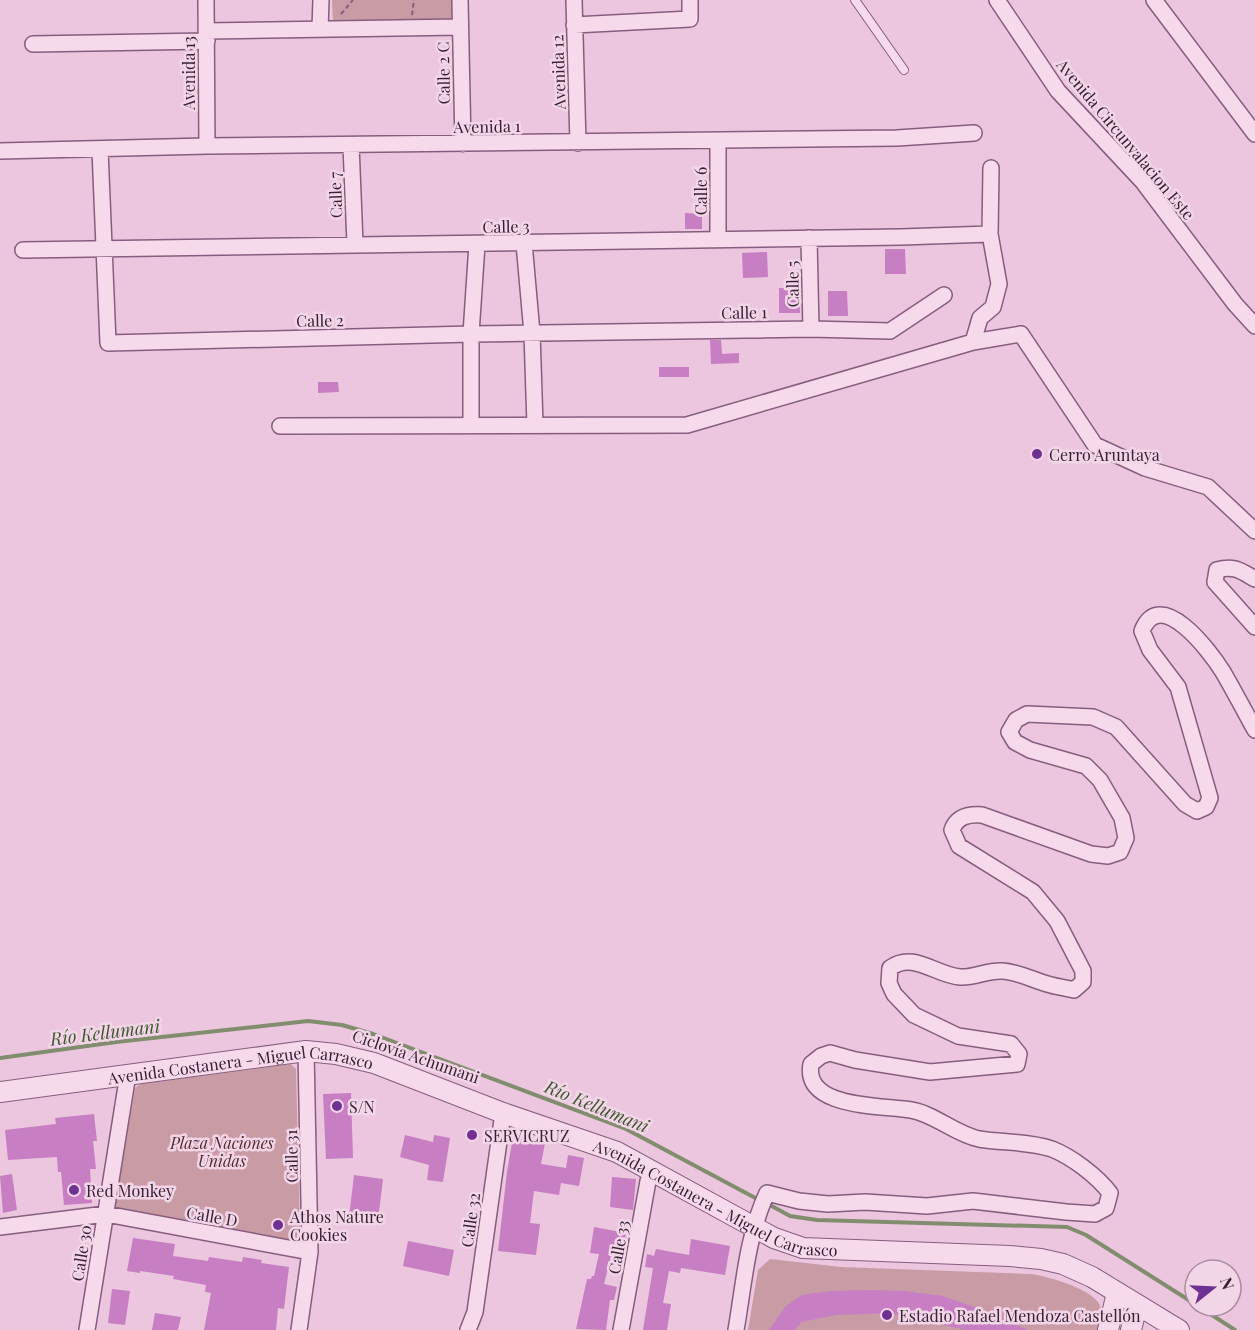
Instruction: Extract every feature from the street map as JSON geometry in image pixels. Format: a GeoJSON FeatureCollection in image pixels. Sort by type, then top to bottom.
{"type":"FeatureCollection","features":[{"type":"Feature","properties":{"kind":"street","name":"Avenida 13"},"geometry":{"type":"LineString","coordinates":[[206,0],[207,146]]}},
{"type":"Feature","properties":{"kind":"street"},"geometry":{"type":"LineString","coordinates":[[320,29],[321,0]]}},
{"type":"Feature","properties":{"kind":"street","name":"Calle 2 C"},"geometry":{"type":"LineString","coordinates":[[460,0],[462,144]]}},
{"type":"Feature","properties":{"kind":"street","name":"Avenida 12"},"geometry":{"type":"LineString","coordinates":[[574,0],[578,143]]}},
{"type":"Feature","properties":{"kind":"street"},"geometry":{"type":"LineString","coordinates":[[574,25],[690,19],[690,0]]}},
{"type":"Feature","properties":{"kind":"street","name":"Avenida Circunvalacion Este"},"geometry":{"type":"LineString","coordinates":[[997,0],[1058,91],[1143,183],[1235,304],[1255,326]]}},
{"type":"Feature","properties":{"kind":"street"},"geometry":{"type":"LineString","coordinates":[[1154,0],[1255,134]]}},
{"type":"Feature","properties":{"kind":"street"},"geometry":{"type":"LineString","coordinates":[[33,44],[320,29],[460,27]]}},
{"type":"Feature","properties":{"kind":"street","name":"Avenida 1"},"geometry":{"type":"LineString","coordinates":[[0,151],[207,146],[897,138],[974,134]]}},
{"type":"Feature","properties":{"kind":"street","name":"Calle 6"},"geometry":{"type":"LineString","coordinates":[[718,141],[718,240]]}},
{"type":"Feature","properties":{"kind":"street","name":"Calle 7"},"geometry":{"type":"LineString","coordinates":[[351,145],[355,244]]}},
{"type":"Feature","properties":{"kind":"street"},"geometry":{"type":"LineString","coordinates":[[100,150],[104,249]]}},
{"type":"Feature","properties":{"kind":"street"},"geometry":{"type":"LineString","coordinates":[[973,342],[980,318],[993,307],[999,284],[990,234],[991,168]]}},
{"type":"Feature","properties":{"kind":"street","name":"Calle 3"},"geometry":{"type":"LineString","coordinates":[[23,250],[990,234]]}},
{"type":"Feature","properties":{"kind":"street","name":"Calle 5"},"geometry":{"type":"LineString","coordinates":[[809,238],[811,329]]}},
{"type":"Feature","properties":{"kind":"street"},"geometry":{"type":"LineString","coordinates":[[524,243],[532,333],[535,425]]}},
{"type":"Feature","properties":{"kind":"street"},"geometry":{"type":"LineString","coordinates":[[471,425],[471,334],[477,244]]}},
{"type":"Feature","properties":{"kind":"street","name":"Calle 2"},"geometry":{"type":"LineString","coordinates":[[104,249],[108,343],[532,333]]}},
{"type":"Feature","properties":{"kind":"street","name":"Calle 1"},"geometry":{"type":"LineString","coordinates":[[532,333],[811,329],[890,331],[944,295]]}},
{"type":"Feature","properties":{"kind":"street"},"geometry":{"type":"LineString","coordinates":[[280,426],[687,425],[973,342],[1021,334],[1095,445],[1145,468],[1208,487],[1255,531]]}},
{"type":"Feature","properties":{"kind":"street"},"geometry":{"type":"LineString","coordinates":[[1255,579],[1228,567],[1217,570],[1215,582],[1255,627]]}},
{"type":"Feature","properties":{"kind":"street"},"geometry":{"type":"LineString","coordinates":[[736,1330],[756,1220],[767,1193],[799,1201],[828,1204],[865,1202],[927,1206],[973,1201],[1095,1214],[1106,1208],[1110,1192],[1097,1176],[1052,1149],[1009,1141],[977,1139],[914,1110],[858,1104],[829,1096],[813,1084],[809,1074],[811,1064],[821,1056],[830,1053],[855,1060],[930,1072],[1017,1064],[1019,1054],[1011,1044],[958,1036],[914,1015],[894,994],[889,983],[890,968],[899,961],[916,961],[939,972],[961,977],[1000,971],[1023,974],[1050,985],[1074,990],[1083,982],[1083,971],[1057,921],[1033,892],[959,846],[952,830],[955,822],[968,814],[982,815],[1091,854],[1108,856],[1120,852],[1126,838],[1122,818],[1100,780],[1086,766],[1030,750],[1016,742],[1009,732],[1016,720],[1027,714],[1093,717],[1116,728],[1185,804],[1197,811],[1206,807],[1210,798],[1178,687],[1150,650],[1142,632],[1153,616],[1163,614],[1185,626],[1222,670],[1255,730]]}},
{"type":"Feature","properties":{"kind":"street","name":"Avenida Costanera - Miguel Carrasco"},"geometry":{"type":"LineString","coordinates":[[0,1092],[306,1052],[336,1054],[364,1060],[503,1113],[617,1152],[756,1220],[774,1238],[803,1248],[1041,1259],[1063,1264],[1082,1272],[1179,1330]]}},
{"type":"Feature","properties":{"kind":"street","name":"Calle 31"},"geometry":{"type":"LineString","coordinates":[[299,1330],[310,1252],[306,1052]]}},
{"type":"Feature","properties":{"kind":"street","name":"Calle 30"},"geometry":{"type":"LineString","coordinates":[[87,1330],[128,1074]]}},
{"type":"Feature","properties":{"kind":"street","name":"Calle 32"},"geometry":{"type":"LineString","coordinates":[[468,1330],[476,1312],[503,1113]]}},
{"type":"Feature","properties":{"kind":"street","name":"Calle 33"},"geometry":{"type":"LineString","coordinates":[[621,1330],[648,1181],[655,1172]]}},
{"type":"Feature","properties":{"kind":"street","name":"Calle D"},"geometry":{"type":"LineString","coordinates":[[0,1227],[106,1214],[310,1252]]}},
{"type":"Feature","properties":{"kind":"street"},"geometry":{"type":"LineString","coordinates":[[1108,1330],[1117,1293]]}},
{"type":"Feature","properties":{"kind":"street"},"geometry":{"type":"LineString","coordinates":[[1131,1330],[1137,1305]]}},
{"type":"Feature","properties":{"kind":"lane"},"geometry":{"type":"LineString","coordinates":[[855,0],[904,70]]}},
{"type":"Feature","properties":{"kind":"path"},"geometry":{"type":"LineString","coordinates":[[339,16],[353,0]]}},
{"type":"Feature","properties":{"kind":"path"},"geometry":{"type":"LineString","coordinates":[[411,21],[414,0]]}},
{"type":"Feature","properties":{"kind":"green space"},"geometry":{"type":"Polygon","coordinates":[[[332,0],[455,0],[456,20],[333,24],[332,0]]]}},
{"type":"Feature","properties":{"kind":"green space","name":"Plaza Naciones Unidas"},"geometry":{"type":"Polygon","coordinates":[[[291,1064],[296,1069],[300,1235],[296,1241],[291,1243],[119,1210],[115,1205],[135,1088],[140,1084],[291,1064]]]}},
{"type":"Feature","properties":{"kind":"green space"},"geometry":{"type":"Polygon","coordinates":[[[770,1259],[841,1267],[1032,1274],[1070,1285],[1089,1294],[1100,1306],[1102,1315],[1099,1330],[748,1330],[758,1270],[770,1259]]]}},
{"type":"Feature","properties":{"kind":"building"},"geometry":{"type":"Polygon","coordinates":[[[685,213],[702,214],[702,229],[685,229],[685,213]]]}},
{"type":"Feature","properties":{"kind":"building"},"geometry":{"type":"Polygon","coordinates":[[[885,249],[905,249],[906,274],[885,274],[885,249]]]}},
{"type":"Feature","properties":{"kind":"building"},"geometry":{"type":"Polygon","coordinates":[[[767,252],[768,277],[743,278],[742,253],[767,252]]]}},
{"type":"Feature","properties":{"kind":"building"},"geometry":{"type":"Polygon","coordinates":[[[779,288],[799,288],[800,313],[779,313],[779,288]]]}},
{"type":"Feature","properties":{"kind":"building"},"geometry":{"type":"Polygon","coordinates":[[[828,291],[847,291],[848,316],[828,316],[828,291]]]}},
{"type":"Feature","properties":{"kind":"building"},"geometry":{"type":"Polygon","coordinates":[[[710,340],[721,340],[722,354],[739,353],[739,363],[711,364],[710,340]]]}},
{"type":"Feature","properties":{"kind":"building"},"geometry":{"type":"Polygon","coordinates":[[[659,367],[689,367],[689,377],[659,377],[659,367]]]}},
{"type":"Feature","properties":{"kind":"building"},"geometry":{"type":"Polygon","coordinates":[[[318,382],[338,382],[339,392],[318,393],[318,382]]]}},
{"type":"Feature","properties":{"kind":"building"},"geometry":{"type":"Polygon","coordinates":[[[351,1093],[353,1158],[326,1159],[323,1094],[351,1093]]]}},
{"type":"Feature","properties":{"kind":"building"},"geometry":{"type":"Polygon","coordinates":[[[94,1114],[97,1141],[93,1141],[96,1169],[90,1169],[92,1203],[64,1205],[57,1157],[8,1160],[5,1130],[56,1124],[55,1118],[94,1114]]]}},
{"type":"Feature","properties":{"kind":"building"},"geometry":{"type":"Polygon","coordinates":[[[405,1135],[433,1142],[434,1135],[450,1138],[443,1182],[427,1180],[429,1165],[400,1157],[405,1135]]]}},
{"type":"Feature","properties":{"kind":"building"},"geometry":{"type":"Polygon","coordinates":[[[513,1137],[545,1143],[541,1164],[566,1168],[568,1155],[584,1158],[579,1186],[561,1183],[559,1195],[534,1191],[530,1223],[540,1224],[536,1255],[498,1251],[513,1137]]]}},
{"type":"Feature","properties":{"kind":"building"},"geometry":{"type":"Polygon","coordinates":[[[12,1174],[17,1210],[3,1213],[0,1176],[12,1174]]]}},
{"type":"Feature","properties":{"kind":"building"},"geometry":{"type":"Polygon","coordinates":[[[354,1175],[383,1179],[378,1220],[349,1217],[354,1175]]]}},
{"type":"Feature","properties":{"kind":"building"},"geometry":{"type":"Polygon","coordinates":[[[612,1177],[636,1179],[633,1210],[610,1207],[612,1177]]]}},
{"type":"Feature","properties":{"kind":"building"},"geometry":{"type":"Polygon","coordinates":[[[594,1227],[626,1233],[622,1258],[611,1256],[604,1284],[617,1287],[614,1300],[610,1300],[606,1330],[576,1329],[587,1279],[594,1276],[599,1254],[590,1253],[594,1227]]]}},
{"type":"Feature","properties":{"kind":"building"},"geometry":{"type":"Polygon","coordinates":[[[133,1238],[175,1244],[173,1256],[208,1261],[209,1257],[242,1262],[243,1257],[262,1260],[261,1263],[289,1267],[284,1309],[278,1308],[276,1330],[204,1330],[211,1293],[205,1292],[206,1285],[173,1279],[174,1276],[127,1271],[133,1238]]]}},
{"type":"Feature","properties":{"kind":"building"},"geometry":{"type":"Polygon","coordinates":[[[691,1239],[730,1246],[725,1275],[681,1268],[680,1273],[669,1271],[663,1303],[671,1304],[667,1330],[643,1330],[653,1268],[645,1267],[647,1254],[654,1256],[656,1249],[689,1255],[691,1239]]]}},
{"type":"Feature","properties":{"kind":"building"},"geometry":{"type":"Polygon","coordinates":[[[408,1241],[454,1250],[449,1276],[403,1266],[408,1241]]]}},
{"type":"Feature","properties":{"kind":"building"},"geometry":{"type":"Polygon","coordinates":[[[112,1289],[130,1291],[125,1325],[108,1323],[112,1289]]]}},
{"type":"Feature","properties":{"kind":"building","name":"Estadio Rafael Mendoza Castellón"},"geometry":{"type":"Polygon","coordinates":[[[872,1290],[943,1296],[1028,1330],[966,1330],[890,1313],[836,1315],[801,1322],[795,1330],[769,1330],[786,1306],[802,1295],[830,1291],[872,1290]]]}},
{"type":"Feature","properties":{"kind":"building"},"geometry":{"type":"Polygon","coordinates":[[[155,1313],[181,1317],[178,1330],[152,1330],[155,1313]]]}},
{"type":"Feature","properties":{"kind":"waterway","name":"Río Kellumani"},"geometry":{"type":"LineString","coordinates":[[0,1058],[116,1042],[308,1021],[342,1025],[373,1034],[626,1129],[761,1201]]}},
{"type":"Feature","properties":{"kind":"waterway","name":"Río Kellumani"},"geometry":{"type":"LineString","coordinates":[[768,1204],[790,1216],[817,1220],[1067,1227],[1086,1235],[1183,1296]]}},
{"type":"Feature","properties":{"kind":"waterway","name":"Río Kellumani"},"geometry":{"type":"LineString","coordinates":[[1216,1318],[1235,1330]]}},
{"type":"Feature","properties":{"kind":"place","name":"Cerro Aruntaya"},"geometry":{"type":"Point","coordinates":[1037,454]}},
{"type":"Feature","properties":{"kind":"place","name":"S/N"},"geometry":{"type":"Point","coordinates":[337,1106]}},
{"type":"Feature","properties":{"kind":"place","name":"SERVICRUZ"},"geometry":{"type":"Point","coordinates":[472,1135]}},
{"type":"Feature","properties":{"kind":"place","name":"Red Monkey"},"geometry":{"type":"Point","coordinates":[74,1190]}},
{"type":"Feature","properties":{"kind":"place","name":"Athos Nature Cookies"},"geometry":{"type":"Point","coordinates":[278,1225]}},
{"type":"Feature","properties":{"kind":"place","name":"Estadio Rafael Mendoza Castellón"},"geometry":{"type":"Point","coordinates":[887,1315]}}]}
